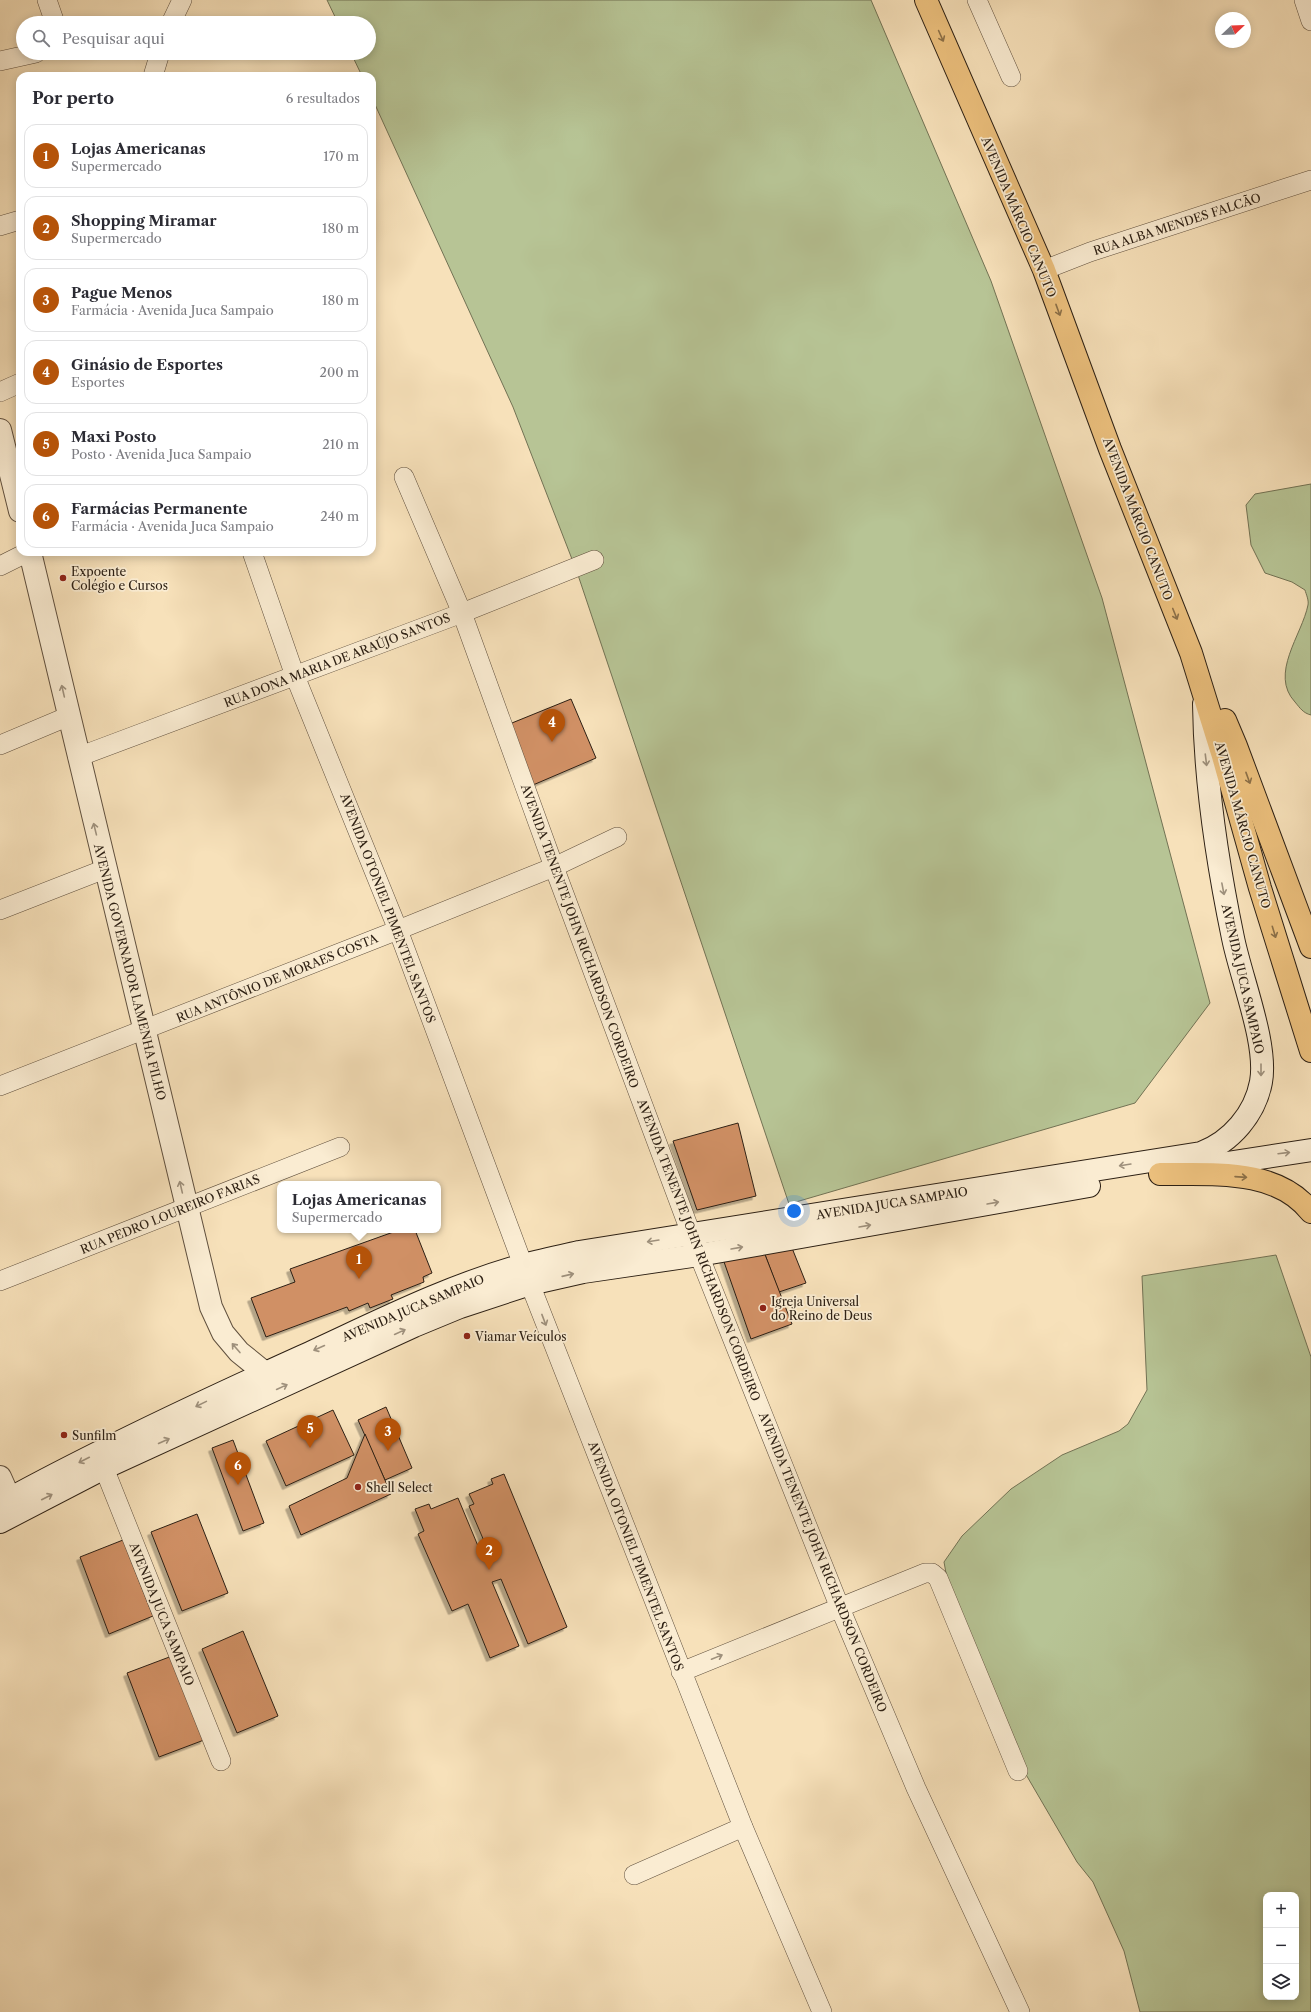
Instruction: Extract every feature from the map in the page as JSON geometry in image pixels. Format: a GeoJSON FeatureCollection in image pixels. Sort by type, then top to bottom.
{"type":"FeatureCollection","features":[{"type":"Feature","properties":{"kind":"main road","name":"AVENIDA MÁRCIO CANUTO"},"geometry":{"type":"LineString","coordinates":[[926,0],[1044,270],[1110,449],[1191,653],[1204,693],[1260,888],[1311,1051]]}},
{"type":"Feature","properties":{"kind":"main road"},"geometry":{"type":"LineString","coordinates":[[0,430],[16,495]]}},
{"type":"Feature","properties":{"kind":"main road","name":"AVENIDA GOVERNADOR LAMENHA FILHO"},"geometry":{"type":"LineString","coordinates":[[30,556],[145,1030],[210,1307],[223,1333],[239,1352],[265,1373]]}},
{"type":"Feature","properties":{"kind":"main road"},"geometry":{"type":"LineString","coordinates":[[1191,653],[1219,708],[1236,746],[1311,947]]}},
{"type":"Feature","properties":{"kind":"main road","name":"AVENIDA JUCA SAMPAIO"},"geometry":{"type":"LineString","coordinates":[[6,1510],[104,1468],[414,1326],[460,1307],[526,1274],[579,1252],[1201,1153],[1217,1147],[1239,1127],[1256,1101],[1261,1081],[1261,1057],[1256,1030],[1233,940],[1220,871],[1204,748],[1204,693]]}},
{"type":"Feature","properties":{"kind":"main road","name":"AVENIDA JUCA SAMPAIO"},"geometry":{"type":"LineString","coordinates":[[6,1510],[98,1453],[265,1373],[406,1308],[451,1290],[526,1274],[583,1272],[699,1255],[1218,1163],[1311,1150]]}},
{"type":"Feature","properties":{"kind":"main road"},"geometry":{"type":"LineString","coordinates":[[1160,1174],[1252,1178],[1282,1189],[1294,1196],[1311,1212]]}},
{"type":"Feature","properties":{"kind":"main road"},"geometry":{"type":"LineString","coordinates":[[0,1477],[6,1510]]}},
{"type":"Feature","properties":{"kind":"street"},"geometry":{"type":"LineString","coordinates":[[47,0],[53,16]]}},
{"type":"Feature","properties":{"kind":"street"},"geometry":{"type":"LineString","coordinates":[[174,16],[182,0]]}},
{"type":"Feature","properties":{"kind":"street"},"geometry":{"type":"LineString","coordinates":[[977,0],[1011,77]]}},
{"type":"Feature","properties":{"kind":"street"},"geometry":{"type":"LineString","coordinates":[[1304,0],[1311,21]]}},
{"type":"Feature","properties":{"kind":"street"},"geometry":{"type":"LineString","coordinates":[[0,61],[16,57]]}},
{"type":"Feature","properties":{"kind":"street"},"geometry":{"type":"LineString","coordinates":[[154,72],[158,60]]}},
{"type":"Feature","properties":{"kind":"street","name":"RUA ALBA MENDES FALCÃO"},"geometry":{"type":"LineString","coordinates":[[1044,270],[1090,252],[1311,180]]}},
{"type":"Feature","properties":{"kind":"street"},"geometry":{"type":"LineString","coordinates":[[0,226],[16,221]]}},
{"type":"Feature","properties":{"kind":"street"},"geometry":{"type":"LineString","coordinates":[[0,392],[16,385]]}},
{"type":"Feature","properties":{"kind":"street","name":"AVENIDA TENENTE JOHN RICHARDSON CORDEIRO"},"geometry":{"type":"LineString","coordinates":[[404,477],[462,613],[554,867],[699,1255],[840,1608],[916,1788],[1020,2012]]}},
{"type":"Feature","properties":{"kind":"street"},"geometry":{"type":"LineString","coordinates":[[0,566],[21,556]]}},
{"type":"Feature","properties":{"kind":"street","name":"AVENIDA OTONIEL PIMENTEL SANTOS"},"geometry":{"type":"LineString","coordinates":[[253,556],[295,676],[398,930],[526,1274],[681,1672],[743,1827],[822,2012]]}},
{"type":"Feature","properties":{"kind":"street","name":"RUA DONA MARIA DE ARAÚJO SANTOS"},"geometry":{"type":"LineString","coordinates":[[78,757],[462,613],[594,560]]}},
{"type":"Feature","properties":{"kind":"street"},"geometry":{"type":"LineString","coordinates":[[0,744],[69,716]]}},
{"type":"Feature","properties":{"kind":"street","name":"RUA ANTÔNIO DE MORAES COSTA"},"geometry":{"type":"LineString","coordinates":[[0,1086],[398,930],[554,867],[618,837]]}},
{"type":"Feature","properties":{"kind":"street"},"geometry":{"type":"LineString","coordinates":[[0,910],[105,869]]}},
{"type":"Feature","properties":{"kind":"street","name":"RUA PEDRO LOUREIRO FARIAS"},"geometry":{"type":"LineString","coordinates":[[0,1281],[340,1147]]}},
{"type":"Feature","properties":{"kind":"street","name":"AVENIDA JUCA SAMPAIO"},"geometry":{"type":"LineString","coordinates":[[104,1468],[221,1761]]}},
{"type":"Feature","properties":{"kind":"street"},"geometry":{"type":"LineString","coordinates":[[681,1672],[925,1573],[932,1573],[938,1578],[1018,1771]]}},
{"type":"Feature","properties":{"kind":"street"},"geometry":{"type":"LineString","coordinates":[[634,1875],[743,1827]]}},
{"type":"Feature","properties":{"kind":"green space"},"geometry":{"type":"Polygon","coordinates":[[[327,0],[871,0],[991,281],[1102,598],[1210,1003],[1135,1103],[789,1204],[577,572],[513,407],[376,107],[376,72],[360,72],[354,60],[376,60],[376,16],[335,16],[327,0]]]}},
{"type":"Feature","properties":{"kind":"green space"},"geometry":{"type":"Polygon","coordinates":[[[1311,484],[1311,715],[1304,712],[1295,702],[1288,691],[1285,679],[1286,667],[1290,654],[1305,617],[1308,605],[1307,595],[1305,590],[1292,582],[1265,573],[1251,545],[1246,505],[1255,494],[1311,484]]]}},
{"type":"Feature","properties":{"kind":"green space"},"geometry":{"type":"Polygon","coordinates":[[[1276,1255],[1311,1357],[1311,2012],[1140,2012],[1124,1951],[1093,1882],[1077,1862],[1000,1730],[946,1573],[944,1562],[962,1536],[1011,1489],[1062,1455],[1119,1431],[1128,1424],[1147,1390],[1142,1276],[1276,1255]]]}},
{"type":"Feature","properties":{"kind":"building"},"geometry":{"type":"Polygon","coordinates":[[[571,699],[596,758],[533,785],[507,725],[571,699]]]}},
{"type":"Feature","properties":{"kind":"building"},"geometry":{"type":"Polygon","coordinates":[[[738,1123],[756,1196],[697,1210],[673,1141],[738,1123]]]}},
{"type":"Feature","properties":{"kind":"building"},"geometry":{"type":"Polygon","coordinates":[[[391,1233],[416,1233],[432,1273],[423,1277],[424,1282],[391,1295],[393,1299],[370,1308],[368,1303],[349,1311],[347,1307],[266,1337],[251,1298],[295,1282],[290,1269],[391,1233]]]}},
{"type":"Feature","properties":{"kind":"building"},"geometry":{"type":"Polygon","coordinates":[[[792,1248],[806,1283],[779,1292],[764,1252],[792,1248]]]}},
{"type":"Feature","properties":{"kind":"building","name":"Igreja Universal do Reino de Deus"},"geometry":{"type":"Polygon","coordinates":[[[764,1252],[792,1324],[751,1339],[723,1259],[764,1252]]]}},
{"type":"Feature","properties":{"kind":"building"},"geometry":{"type":"Polygon","coordinates":[[[386,1407],[412,1468],[385,1480],[358,1420],[386,1407]]]}},
{"type":"Feature","properties":{"kind":"building"},"geometry":{"type":"Polygon","coordinates":[[[333,1410],[354,1455],[286,1486],[266,1441],[333,1410]]]}},
{"type":"Feature","properties":{"kind":"building","name":"Shell Select"},"geometry":{"type":"Polygon","coordinates":[[[365,1434],[391,1494],[301,1535],[289,1506],[347,1478],[365,1434]]]}},
{"type":"Feature","properties":{"kind":"building"},"geometry":{"type":"Polygon","coordinates":[[[233,1440],[264,1523],[243,1531],[212,1448],[233,1440]]]}},
{"type":"Feature","properties":{"kind":"building"},"geometry":{"type":"Polygon","coordinates":[[[504,1474],[567,1627],[528,1644],[501,1579],[492,1582],[519,1646],[490,1658],[468,1604],[452,1611],[418,1534],[424,1531],[415,1509],[429,1504],[431,1509],[458,1498],[483,1558],[490,1555],[469,1506],[474,1504],[469,1494],[493,1484],[491,1479],[504,1474]]]}},
{"type":"Feature","properties":{"kind":"building"},"geometry":{"type":"Polygon","coordinates":[[[197,1514],[228,1593],[182,1611],[151,1532],[197,1514]]]}},
{"type":"Feature","properties":{"kind":"building"},"geometry":{"type":"Polygon","coordinates":[[[123,1540],[153,1616],[109,1634],[80,1557],[123,1540]]]}},
{"type":"Feature","properties":{"kind":"building"},"geometry":{"type":"Polygon","coordinates":[[[243,1631],[278,1716],[237,1733],[202,1649],[243,1631]]]}},
{"type":"Feature","properties":{"kind":"building"},"geometry":{"type":"Polygon","coordinates":[[[172,1656],[204,1740],[159,1757],[127,1673],[172,1656]]]}},
{"type":"Feature","properties":{"kind":"place","name":"Expoente Colégio e Cursos"},"geometry":{"type":"Point","coordinates":[63,578]}},
{"type":"Feature","properties":{"kind":"place","name":"Ginásio de Esportes"},"geometry":{"type":"Point","coordinates":[552,742]}},
{"type":"Feature","properties":{"kind":"place","name":"Lojas Americanas"},"geometry":{"type":"Point","coordinates":[359,1279]}},
{"type":"Feature","properties":{"kind":"place","name":"Igreja Universal do Reino de Deus"},"geometry":{"type":"Point","coordinates":[763,1308]}},
{"type":"Feature","properties":{"kind":"place","name":"Viamar Veículos"},"geometry":{"type":"Point","coordinates":[467,1336]}},
{"type":"Feature","properties":{"kind":"place","name":"Sunfilm"},"geometry":{"type":"Point","coordinates":[64,1435]}},
{"type":"Feature","properties":{"kind":"place","name":"Maxi Posto"},"geometry":{"type":"Point","coordinates":[310,1448]}},
{"type":"Feature","properties":{"kind":"place","name":"Pague Menos"},"geometry":{"type":"Point","coordinates":[388,1451]}},
{"type":"Feature","properties":{"kind":"place","name":"Farmácias Permanente"},"geometry":{"type":"Point","coordinates":[238,1485]}},
{"type":"Feature","properties":{"kind":"place","name":"Shell Select"},"geometry":{"type":"Point","coordinates":[358,1487]}},
{"type":"Feature","properties":{"kind":"place","name":"Shopping Miramar"},"geometry":{"type":"Point","coordinates":[489,1570]}}]}
